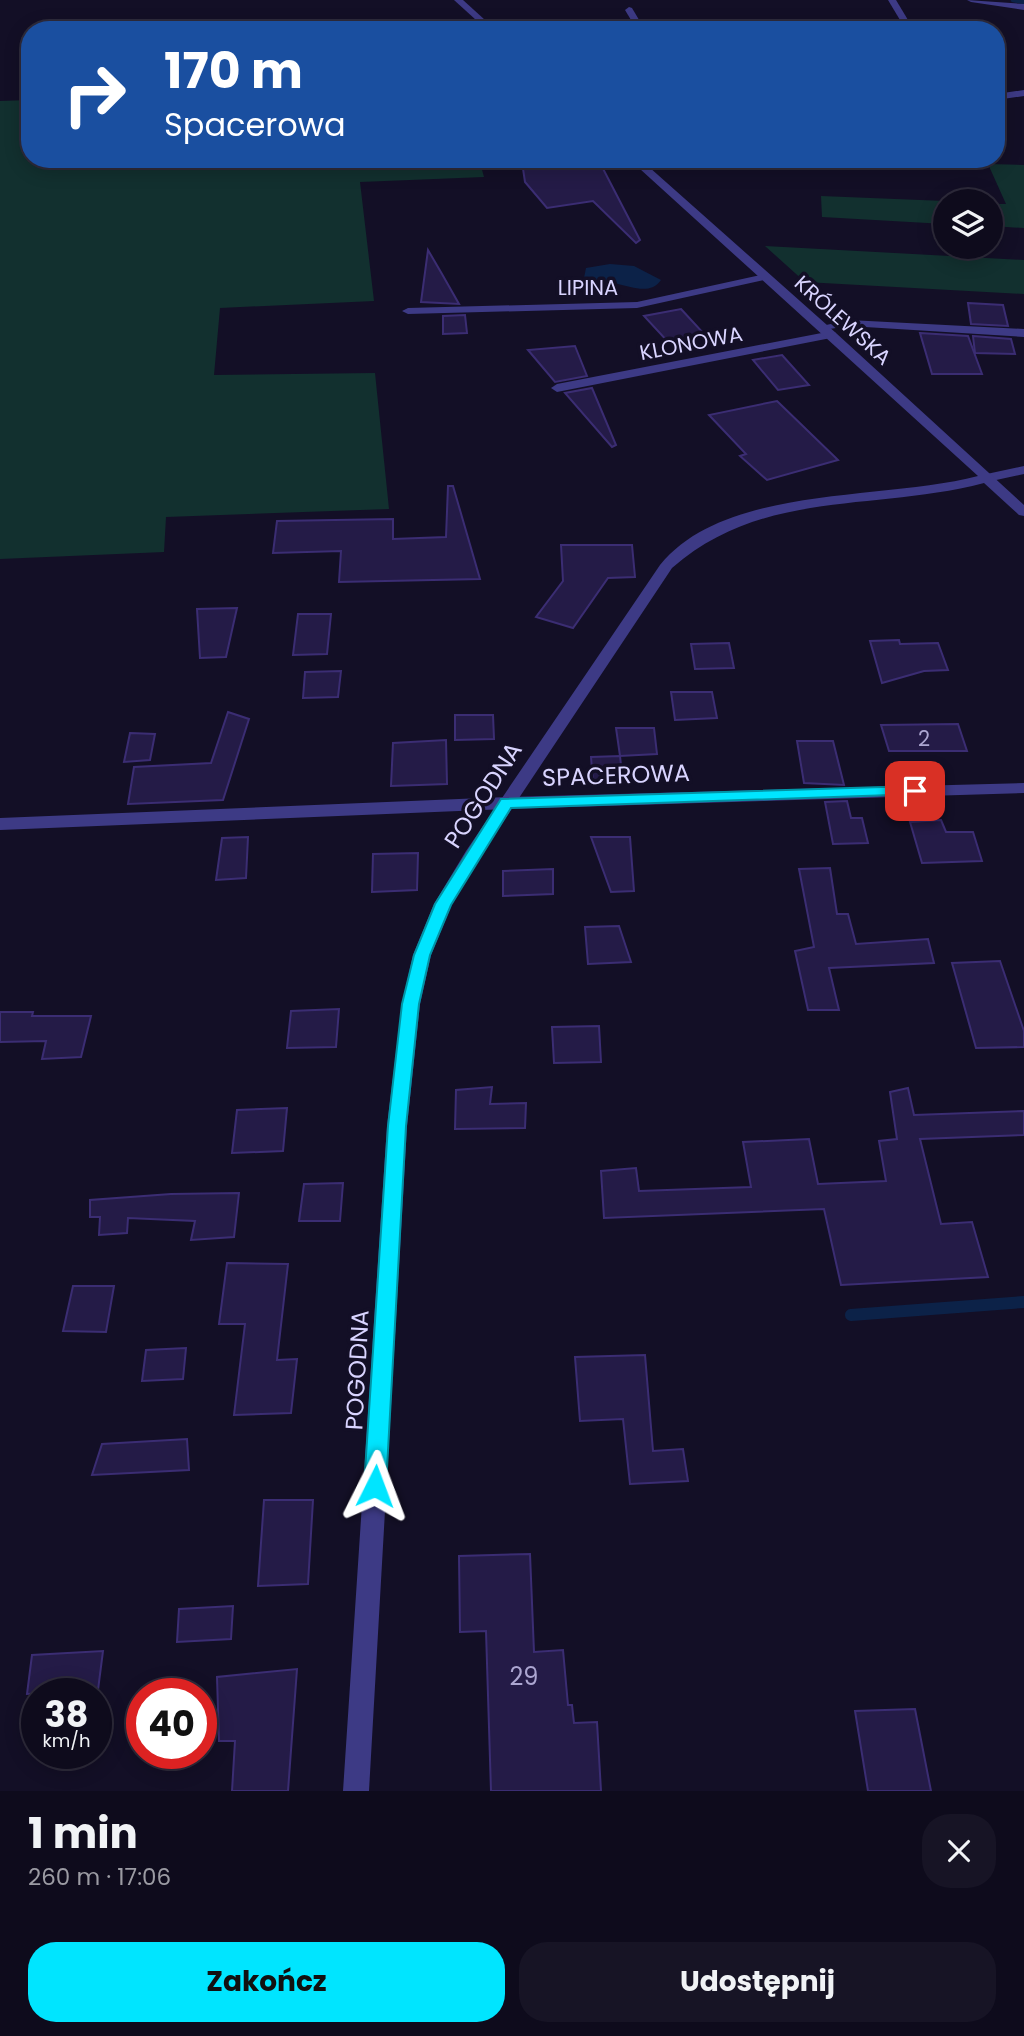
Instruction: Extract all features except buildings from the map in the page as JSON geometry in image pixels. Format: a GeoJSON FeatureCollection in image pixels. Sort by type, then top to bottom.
{"type":"FeatureCollection","features":[{"type":"Feature","properties":{"kind":"street"},"geometry":{"type":"LineString","coordinates":[[458,0],[482,21]]}},
{"type":"Feature","properties":{"kind":"street"},"geometry":{"type":"LineString","coordinates":[[892,0],[905,21]]}},
{"type":"Feature","properties":{"kind":"street"},"geometry":{"type":"LineString","coordinates":[[971,0],[1024,8]]}},
{"type":"Feature","properties":{"kind":"street"},"geometry":{"type":"LineString","coordinates":[[629,10],[636,21]]}},
{"type":"Feature","properties":{"kind":"street"},"geometry":{"type":"LineString","coordinates":[[1005,95],[1024,93]]}},
{"type":"Feature","properties":{"kind":"street","name":"KRÓLEWSKA"},"geometry":{"type":"LineString","coordinates":[[644,168],[828,331],[1024,512]]}},
{"type":"Feature","properties":{"kind":"street","name":"LIPINA"},"geometry":{"type":"LineString","coordinates":[[408,311],[637,305],[765,277]]}},
{"type":"Feature","properties":{"kind":"street","name":"KLONOWA"},"geometry":{"type":"LineString","coordinates":[[557,388],[828,331],[849,323],[1024,333]]}},
{"type":"Feature","properties":{"kind":"street","name":"POGODNA"},"geometry":{"type":"LineString","coordinates":[[356,1791],[397,1126],[411,1004],[422,955],[443,904],[507,803],[667,565],[687,548],[743,519],[764,514],[957,488],[1024,470]]}},
{"type":"Feature","properties":{"kind":"street","name":"SPACEROWA"},"geometry":{"type":"LineString","coordinates":[[0,824],[507,803],[1024,788]]}},
{"type":"Feature","properties":{"kind":"green space"},"geometry":{"type":"Polygon","coordinates":[[[21,100],[21,168],[482,168],[484,177],[360,182],[374,301],[220,308],[214,375],[375,373],[389,509],[166,517],[164,552],[0,559],[0,101],[21,100]]]}},
{"type":"Feature","properties":{"kind":"green space"},"geometry":{"type":"Polygon","coordinates":[[[1005,164],[1024,165],[1024,228],[1003,227],[1003,204],[1006,204],[1003,189],[999,189],[990,168],[1005,168],[1005,164]]]}},
{"type":"Feature","properties":{"kind":"green space"},"geometry":{"type":"Polygon","coordinates":[[[821,196],[933,201],[933,223],[822,217],[821,196]]]}},
{"type":"Feature","properties":{"kind":"green space"},"geometry":{"type":"Polygon","coordinates":[[[765,246],[933,255],[933,259],[1024,260],[1024,294],[805,282],[765,246]]]}},
{"type":"Feature","properties":{"kind":"water"},"geometry":{"type":"Polygon","coordinates":[[[610,264],[634,266],[661,280],[657,285],[641,289],[618,284],[596,284],[584,278],[586,268],[610,264]]]}},
{"type":"Feature","properties":{"kind":"waterway"},"geometry":{"type":"LineString","coordinates":[[1013,0],[1024,2]]}},
{"type":"Feature","properties":{"kind":"waterway"},"geometry":{"type":"LineString","coordinates":[[851,1315],[1024,1302]]}},
{"type":"Feature","properties":{"kind":"route"},"geometry":{"type":"LineString","coordinates":[[375,1486],[397,1126],[411,1004],[422,955],[443,904],[507,803],[915,791]]}}]}
